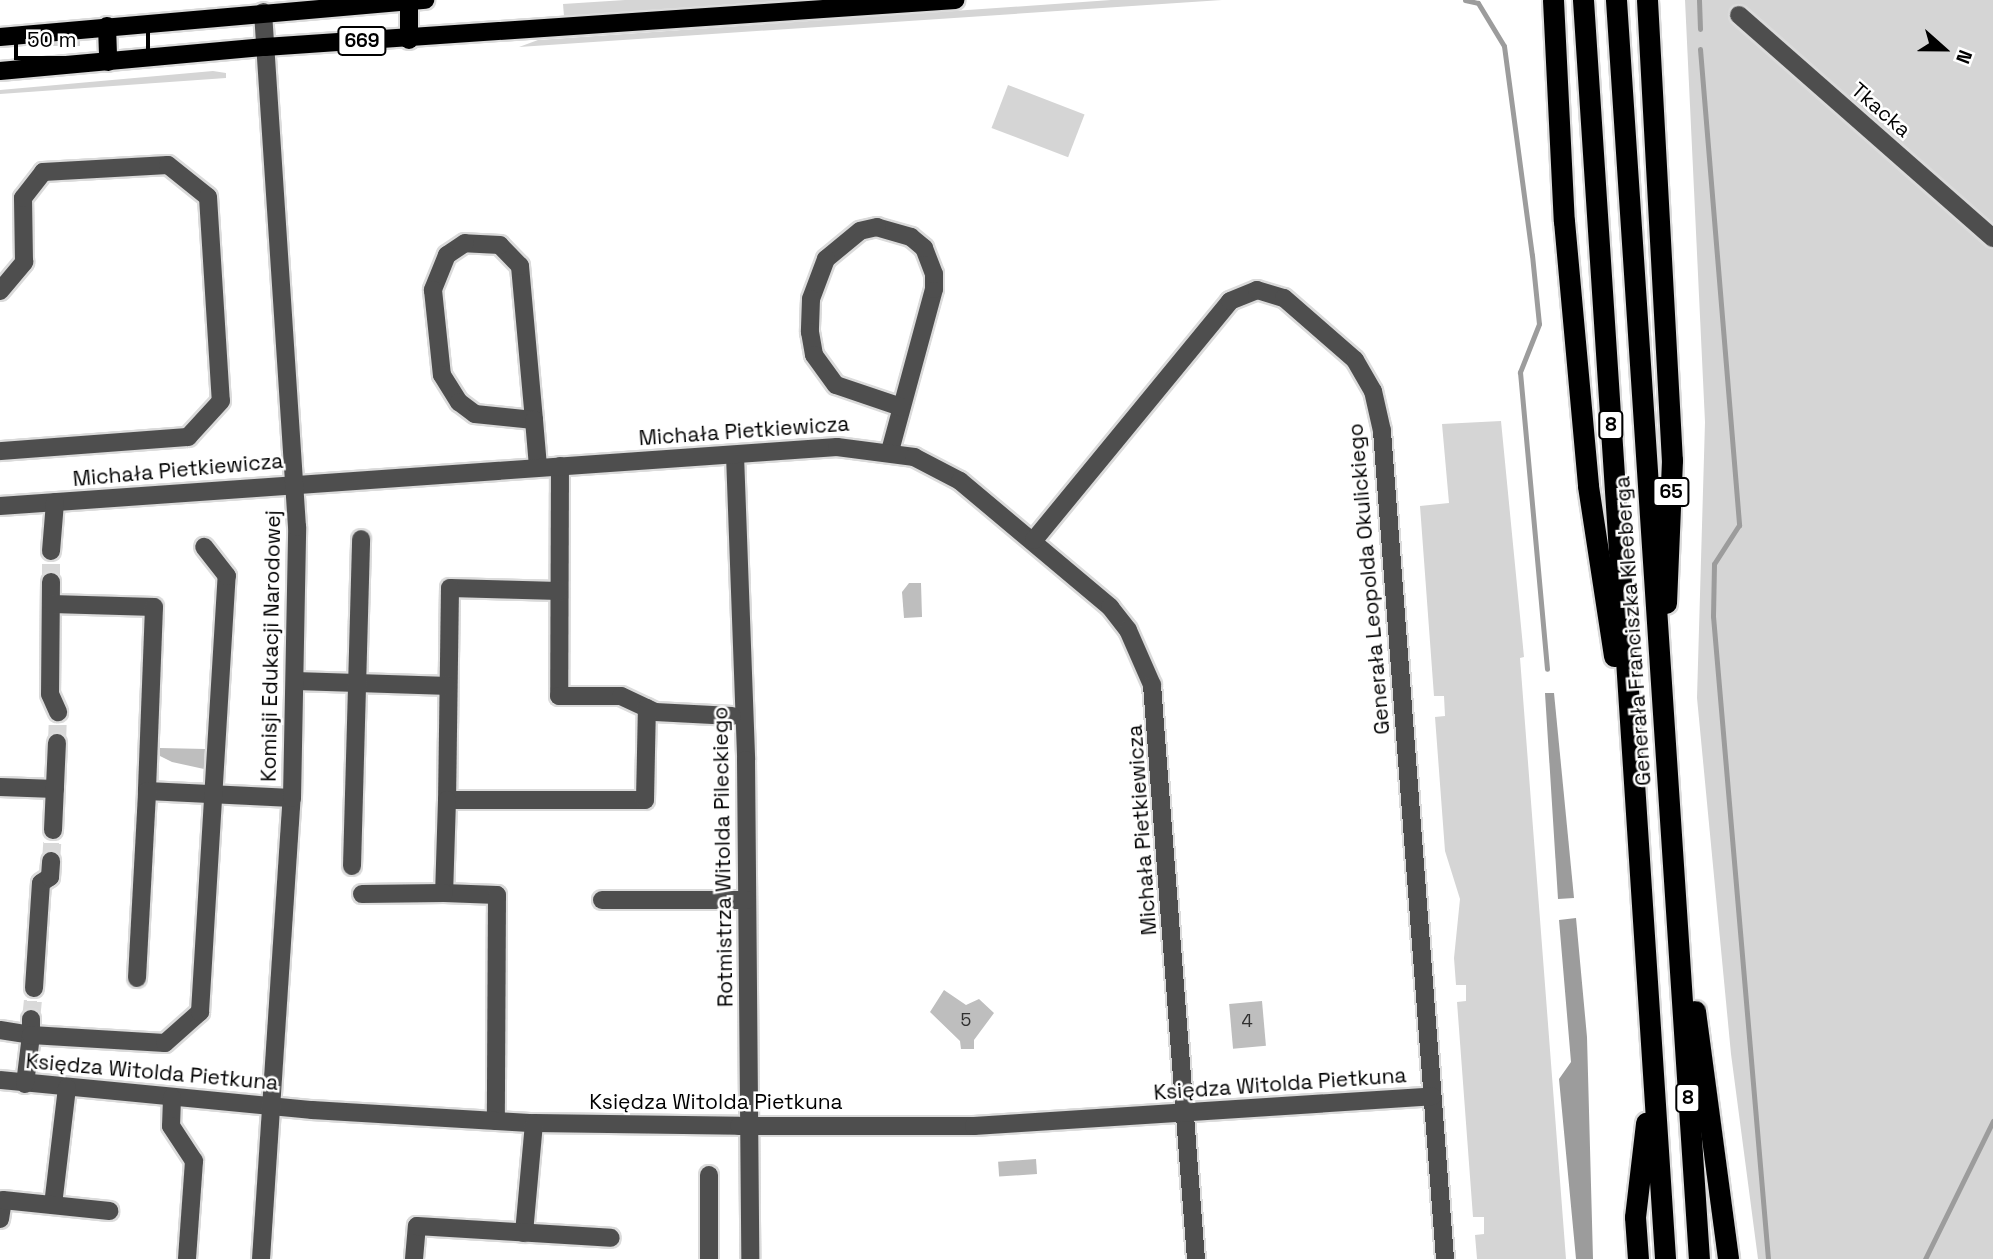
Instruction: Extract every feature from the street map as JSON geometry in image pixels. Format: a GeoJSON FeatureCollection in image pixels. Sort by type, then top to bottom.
{"type":"FeatureCollection","features":[{"type":"Feature","properties":{"kind":"highway"},"geometry":{"type":"LineString","coordinates":[[1553,0],[1564,221],[1588,486],[1613,650],[1630,717]]}},
{"type":"Feature","properties":{"kind":"highway","name":"Generała Franciszka Kleeberga"},"geometry":{"type":"LineString","coordinates":[[1583,0],[1665,1259]]}},
{"type":"Feature","properties":{"kind":"highway","name":"Generała Franciszka Kleeberga"},"geometry":{"type":"LineString","coordinates":[[1616,0],[1699,1259]]}},
{"type":"Feature","properties":{"kind":"highway","name":"65"},"geometry":{"type":"LineString","coordinates":[[1647,0],[1672,460],[1660,671]]}},
{"type":"Feature","properties":{"kind":"highway"},"geometry":{"type":"LineString","coordinates":[[1678,937],[1696,1014],[1728,1259]]}},
{"type":"Feature","properties":{"kind":"highway"},"geometry":{"type":"LineString","coordinates":[[1638,1259],[1635,1217],[1652,1069]]}},
{"type":"Feature","properties":{"kind":"main road","name":"669"},"geometry":{"type":"LineString","coordinates":[[0,37],[425,0]]}},
{"type":"Feature","properties":{"kind":"main road","name":"669"},"geometry":{"type":"LineString","coordinates":[[0,71],[265,47],[409,40],[955,0]]}},
{"type":"Feature","properties":{"kind":"main road"},"geometry":{"type":"LineString","coordinates":[[409,1],[409,40]]}},
{"type":"Feature","properties":{"kind":"main road"},"geometry":{"type":"LineString","coordinates":[[107,26],[108,62]]}},
{"type":"Feature","properties":{"kind":"street","name":"Komisji Edukacji Narodowej"},"geometry":{"type":"LineString","coordinates":[[260,1254],[292,798],[297,681],[295,483],[263,12]]}},
{"type":"Feature","properties":{"kind":"street","name":"Tkacka"},"geometry":{"type":"LineString","coordinates":[[1739,15],[1993,238]]}},
{"type":"Feature","properties":{"kind":"street"},"geometry":{"type":"LineString","coordinates":[[0,291],[24,262],[23,198],[43,172],[168,165],[208,197],[221,401],[188,437],[0,451]]}},
{"type":"Feature","properties":{"kind":"street"},"geometry":{"type":"LineString","coordinates":[[890,451],[901,407],[934,274],[924,248],[911,237],[877,227],[860,232],[826,259],[811,299],[810,332],[814,355],[836,386],[901,407]]}},
{"type":"Feature","properties":{"kind":"street"},"geometry":{"type":"LineString","coordinates":[[534,420],[475,414],[459,402],[442,374],[433,290],[447,255],[465,243],[500,246],[520,266],[534,420],[538,467]]}},
{"type":"Feature","properties":{"kind":"street","name":"Generała Leopolda Okulickiego"},"geometry":{"type":"LineString","coordinates":[[1034,540],[1230,301],[1257,289],[1284,298],[1355,360],[1373,391],[1382,431],[1445,1259]]}},
{"type":"Feature","properties":{"kind":"street","name":"Michała Pietkiewicza"},"geometry":{"type":"LineString","coordinates":[[0,506],[295,483],[837,447],[890,451],[960,481],[1034,540],[1110,607],[1128,630],[1152,685],[1196,1259]]}},
{"type":"Feature","properties":{"kind":"street","name":"Rotmistrza Witolda Pileckiego"},"geometry":{"type":"LineString","coordinates":[[735,455],[747,900],[750,1259]]}},
{"type":"Feature","properties":{"kind":"street"},"geometry":{"type":"LineString","coordinates":[[560,466],[559,696],[621,696],[647,708],[732,716]]}},
{"type":"Feature","properties":{"kind":"street"},"geometry":{"type":"LineString","coordinates":[[51,551],[55,502]]}},
{"type":"Feature","properties":{"kind":"street"},"geometry":{"type":"LineString","coordinates":[[352,866],[360,684],[361,539]]}},
{"type":"Feature","properties":{"kind":"street"},"geometry":{"type":"LineString","coordinates":[[0,1030],[31,1027],[165,1043],[200,1012],[216,795],[227,576],[204,547]]}},
{"type":"Feature","properties":{"kind":"street"},"geometry":{"type":"LineString","coordinates":[[51,582],[50,694],[58,712]]}},
{"type":"Feature","properties":{"kind":"street"},"geometry":{"type":"LineString","coordinates":[[444,893],[450,588],[559,591]]}},
{"type":"Feature","properties":{"kind":"street"},"geometry":{"type":"LineString","coordinates":[[51,604],[154,607],[148,791],[136,978]]}},
{"type":"Feature","properties":{"kind":"street"},"geometry":{"type":"LineString","coordinates":[[297,681],[448,687]]}},
{"type":"Feature","properties":{"kind":"street"},"geometry":{"type":"LineString","coordinates":[[447,800],[645,800],[647,708]]}},
{"type":"Feature","properties":{"kind":"street"},"geometry":{"type":"LineString","coordinates":[[53,830],[57,744]]}},
{"type":"Feature","properties":{"kind":"street"},"geometry":{"type":"LineString","coordinates":[[0,786],[55,789]]}},
{"type":"Feature","properties":{"kind":"street"},"geometry":{"type":"LineString","coordinates":[[148,791],[292,798]]}},
{"type":"Feature","properties":{"kind":"street"},"geometry":{"type":"LineString","coordinates":[[34,988],[41,883],[50,877],[51,861]]}},
{"type":"Feature","properties":{"kind":"street"},"geometry":{"type":"LineString","coordinates":[[362,894],[497,895],[496,1121]]}},
{"type":"Feature","properties":{"kind":"street"},"geometry":{"type":"LineString","coordinates":[[602,900],[747,900]]}},
{"type":"Feature","properties":{"kind":"street"},"geometry":{"type":"LineString","coordinates":[[25,1084],[31,1027]]}},
{"type":"Feature","properties":{"kind":"street","name":"Księdza Witolda Pietkuna"},"geometry":{"type":"LineString","coordinates":[[0,1080],[172,1098],[496,1121],[749,1126],[974,1126],[1432,1096]]}},
{"type":"Feature","properties":{"kind":"street"},"geometry":{"type":"LineString","coordinates":[[53,1205],[67,1088]]}},
{"type":"Feature","properties":{"kind":"street"},"geometry":{"type":"LineString","coordinates":[[172,1098],[171,1126],[194,1161],[187,1259]]}},
{"type":"Feature","properties":{"kind":"street"},"geometry":{"type":"LineString","coordinates":[[524,1233],[534,1123]]}},
{"type":"Feature","properties":{"kind":"street"},"geometry":{"type":"LineString","coordinates":[[709,1175],[709,1259]]}},
{"type":"Feature","properties":{"kind":"street"},"geometry":{"type":"LineString","coordinates":[[0,1219],[3,1200],[109,1211]]}},
{"type":"Feature","properties":{"kind":"street"},"geometry":{"type":"LineString","coordinates":[[414,1259],[417,1226],[611,1238]]}},
{"type":"Feature","properties":{"kind":"shaded area"},"geometry":{"type":"Polygon","coordinates":[[[625,0],[793,0],[564,16],[563,4],[625,0]]]}},
{"type":"Feature","properties":{"kind":"shaded area"},"geometry":{"type":"Polygon","coordinates":[[[1111,0],[1222,0],[519,47],[538,40],[1111,0]]]}},
{"type":"Feature","properties":{"kind":"shaded area"},"geometry":{"type":"Polygon","coordinates":[[[1685,0],[1993,0],[1993,1259],[1758,1259],[1731,1054],[1697,698],[1705,422],[1685,0]]]}},
{"type":"Feature","properties":{"kind":"shaded area"},"geometry":{"type":"Polygon","coordinates":[[[0,38],[80,38],[80,46],[0,46],[0,38]]]}},
{"type":"Feature","properties":{"kind":"shaded area"},"geometry":{"type":"Polygon","coordinates":[[[213,71],[226,73],[226,78],[0,94],[0,90],[213,71]]]}},
{"type":"Feature","properties":{"kind":"shaded area"},"geometry":{"type":"Polygon","coordinates":[[[1008,85],[1085,114],[1068,157],[992,128],[1008,85]]]}},
{"type":"Feature","properties":{"kind":"shaded area"},"geometry":{"type":"Polygon","coordinates":[[[1501,421],[1524,657],[1520,658],[1566,1259],[1477,1259],[1475,1235],[1484,1234],[1484,1217],[1473,1217],[1457,1002],[1466,1001],[1466,985],[1456,985],[1454,958],[1460,899],[1445,851],[1435,717],[1445,716],[1444,696],[1434,696],[1420,506],[1449,503],[1442,424],[1501,421]]]}},
{"type":"Feature","properties":{"kind":"shaded area"},"geometry":{"type":"Polygon","coordinates":[[[1545,693],[1554,693],[1574,898],[1558,899],[1545,693]]]}},
{"type":"Feature","properties":{"kind":"shaded area"},"geometry":{"type":"Polygon","coordinates":[[[1576,918],[1587,1037],[1593,1259],[1576,1259],[1559,1079],[1571,1062],[1559,920],[1576,918]]]}},
{"type":"Feature","properties":{"kind":"building"},"geometry":{"type":"Polygon","coordinates":[[[909,583],[921,583],[922,617],[904,618],[902,592],[909,583]]]}},
{"type":"Feature","properties":{"kind":"building"},"geometry":{"type":"Polygon","coordinates":[[[160,748],[205,749],[204,769],[172,762],[160,756],[160,748]]]}},
{"type":"Feature","properties":{"kind":"building"},"geometry":{"type":"Polygon","coordinates":[[[944,990],[966,1005],[979,999],[994,1013],[974,1040],[974,1049],[961,1049],[960,1041],[930,1012],[944,990]]]}},
{"type":"Feature","properties":{"kind":"building"},"geometry":{"type":"Polygon","coordinates":[[[1262,1001],[1266,1046],[1233,1049],[1229,1004],[1262,1001]]]}},
{"type":"Feature","properties":{"kind":"building"},"geometry":{"type":"Polygon","coordinates":[[[1036,1159],[1037,1174],[999,1177],[998,1162],[1036,1159]]]}},
{"type":"Feature","properties":{"kind":"waterway"},"geometry":{"type":"LineString","coordinates":[[1465,0],[1478,3],[1504,46],[1532,255],[1539,324],[1520,372],[1547,669]]}},
{"type":"Feature","properties":{"kind":"waterway"},"geometry":{"type":"LineString","coordinates":[[1699,0],[1700,29]]}},
{"type":"Feature","properties":{"kind":"waterway"},"geometry":{"type":"LineString","coordinates":[[1700,49],[1739,525],[1714,564],[1713,616],[1768,1259]]}},
{"type":"Feature","properties":{"kind":"waterway"},"geometry":{"type":"LineString","coordinates":[[1925,1259],[1993,1121]]}},
{"type":"Feature","properties":{"kind":"tunnel"},"geometry":{"type":"LineString","coordinates":[[51,551],[51,582]]}},
{"type":"Feature","properties":{"kind":"tunnel"},"geometry":{"type":"LineString","coordinates":[[57,743],[58,712]]}},
{"type":"Feature","properties":{"kind":"tunnel"},"geometry":{"type":"LineString","coordinates":[[51,861],[53,830]]}},
{"type":"Feature","properties":{"kind":"tunnel"},"geometry":{"type":"LineString","coordinates":[[31,1019],[34,988]]}}]}
